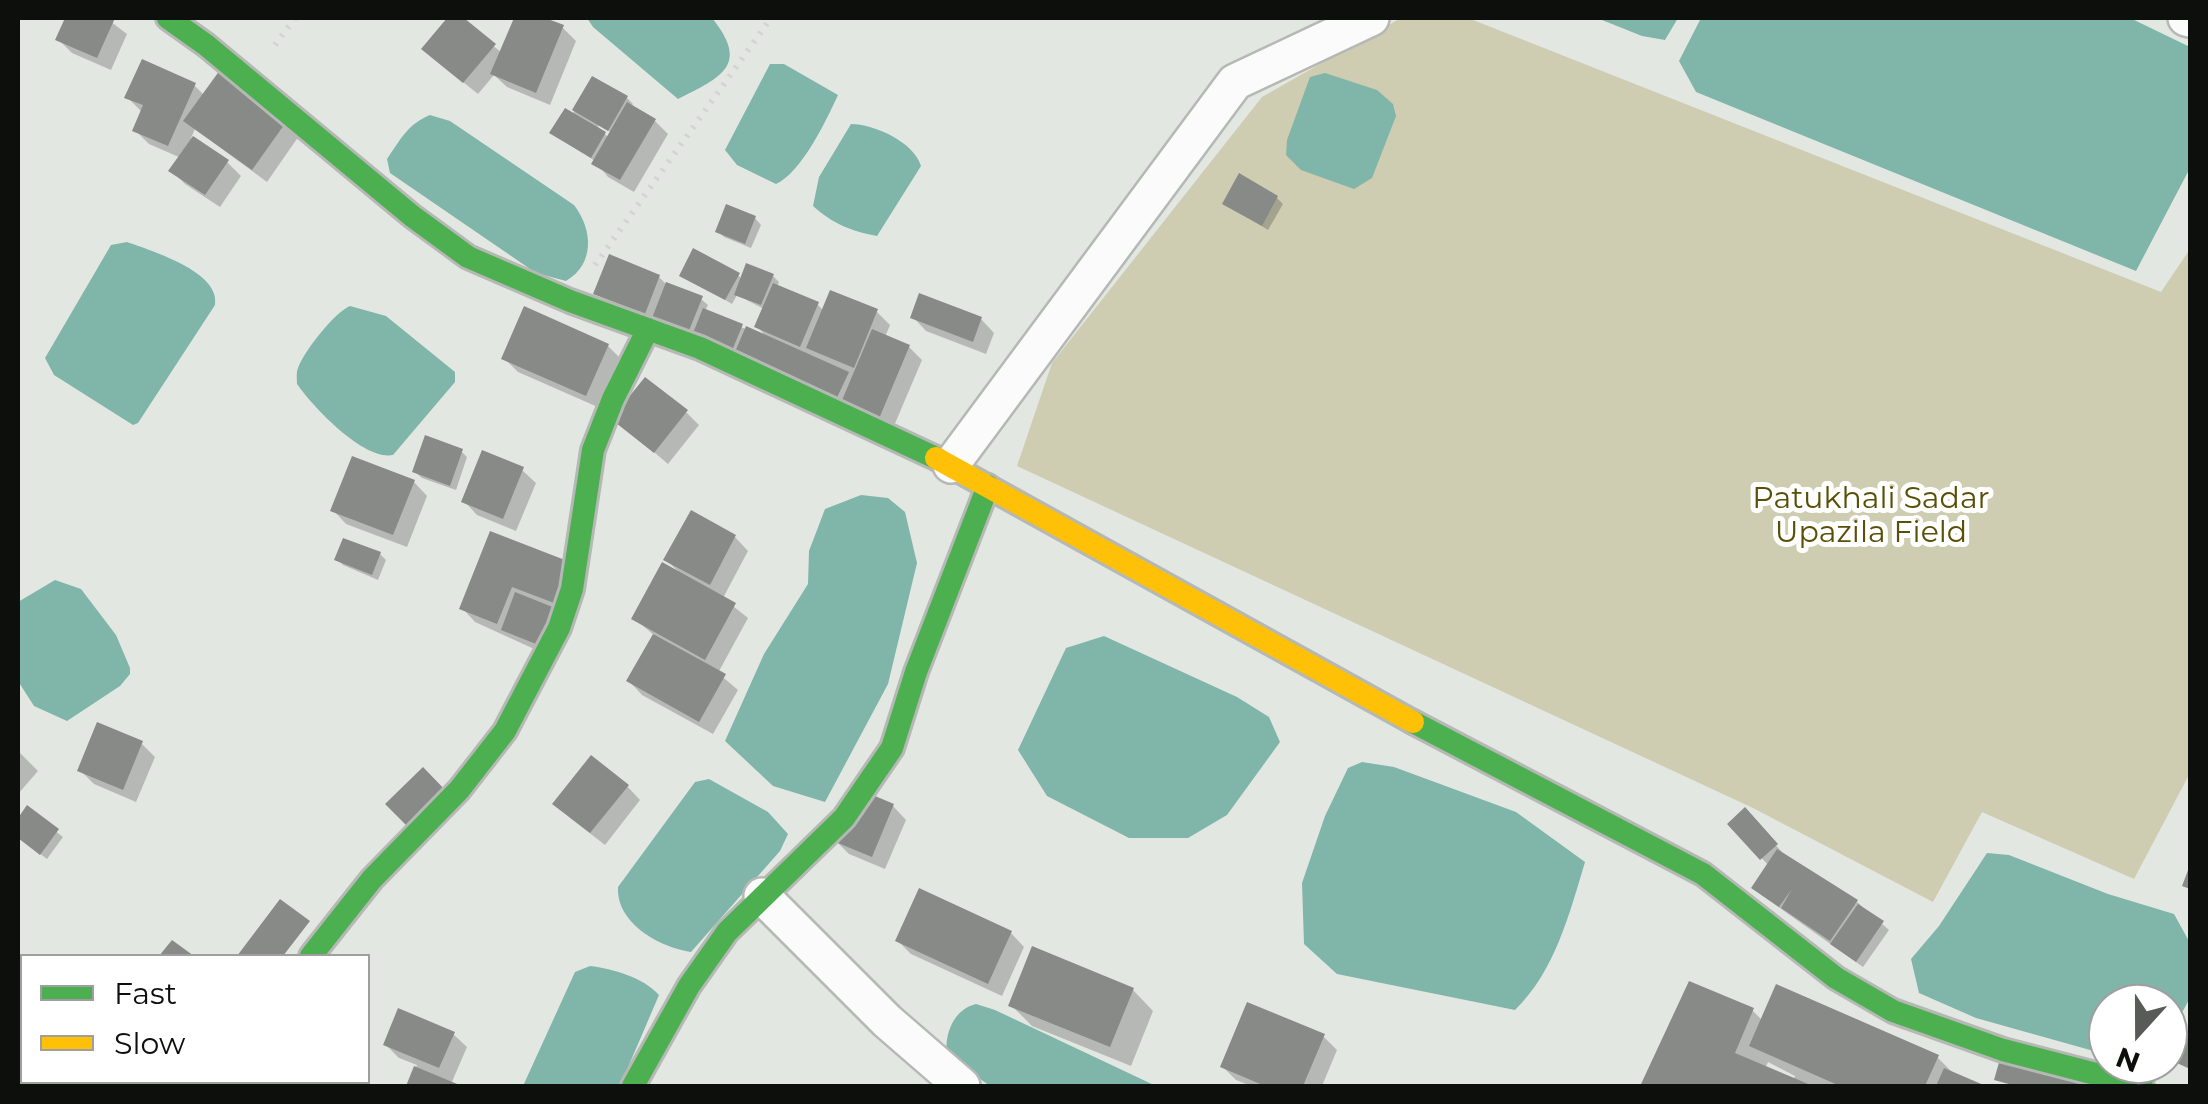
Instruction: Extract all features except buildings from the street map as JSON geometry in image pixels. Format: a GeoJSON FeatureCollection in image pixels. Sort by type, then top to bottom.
{"type":"FeatureCollection","features":[{"type":"Feature","properties":{"kind":"street"},"geometry":{"type":"LineString","coordinates":[[168,18],[206,44],[468,257],[570,301],[700,348],[951,465],[1389,710],[1703,874],[1836,978],[1893,1011],[2002,1050],[2142,1086]]}},
{"type":"Feature","properties":{"kind":"street"},"geometry":{"type":"LineString","coordinates":[[951,465],[1235,82],[1370,18]]}},
{"type":"Feature","properties":{"kind":"street"},"geometry":{"type":"LineString","coordinates":[[313,954],[372,879],[459,790],[506,731],[559,628],[572,589],[593,450],[648,328]]}},
{"type":"Feature","properties":{"kind":"street"},"geometry":{"type":"LineString","coordinates":[[633,1086],[698,972],[726,932],[844,818],[892,748],[916,672],[988,486]]}},
{"type":"Feature","properties":{"kind":"street"},"geometry":{"type":"LineString","coordinates":[[762,896],[887,1021],[962,1086]]}},
{"type":"Feature","properties":{"kind":"path"},"geometry":{"type":"LineString","coordinates":[[570,301],[771,18]]}},
{"type":"Feature","properties":{"kind":"green space","name":"Patukhali Sadar Upazila Field"},"geometry":{"type":"Polygon","coordinates":[[[1401,18],[1468,18],[2161,292],[2190,249],[2190,773],[2134,879],[1982,812],[1933,902],[1753,808],[1017,466],[1052,363],[1262,97],[1401,18]]]}},
{"type":"Feature","properties":{"kind":"shaded area"},"geometry":{"type":"Polygon","coordinates":[[[587,18],[712,18],[729,47],[730,58],[718,76],[678,99],[587,18]]]}},
{"type":"Feature","properties":{"kind":"shaded area"},"geometry":{"type":"Polygon","coordinates":[[[1597,18],[1678,18],[1665,40],[1642,36],[1597,18]]]}},
{"type":"Feature","properties":{"kind":"shaded area"},"geometry":{"type":"Polygon","coordinates":[[[1701,18],[2130,18],[2190,47],[2190,168],[2136,271],[1696,92],[1679,61],[1701,18]]]}},
{"type":"Feature","properties":{"kind":"shaded area"},"geometry":{"type":"Polygon","coordinates":[[[770,64],[784,64],[838,95],[803,158],[776,184],[737,165],[725,150],[770,64]]]}},
{"type":"Feature","properties":{"kind":"shaded area"},"geometry":{"type":"Polygon","coordinates":[[[1325,73],[1377,90],[1393,104],[1396,116],[1372,178],[1354,189],[1301,170],[1286,155],[1287,140],[1310,77],[1325,73]]]}},
{"type":"Feature","properties":{"kind":"shaded area"},"geometry":{"type":"Polygon","coordinates":[[[430,115],[450,121],[574,205],[585,225],[588,246],[575,274],[566,281],[536,273],[390,173],[387,159],[396,145],[410,128],[430,115]]]}},
{"type":"Feature","properties":{"kind":"shaded area"},"geometry":{"type":"Polygon","coordinates":[[[851,124],[871,127],[902,142],[921,166],[877,236],[843,226],[813,206],[819,177],[851,124]]]}},
{"type":"Feature","properties":{"kind":"shaded area"},"geometry":{"type":"Polygon","coordinates":[[[127,242],[196,273],[214,293],[215,305],[133,425],[54,375],[45,358],[111,245],[127,242]]]}},
{"type":"Feature","properties":{"kind":"shaded area"},"geometry":{"type":"Polygon","coordinates":[[[350,306],[386,316],[455,372],[455,382],[393,455],[381,455],[354,441],[297,384],[297,370],[307,352],[329,324],[350,306]]]}},
{"type":"Feature","properties":{"kind":"shaded area"},"geometry":{"type":"Polygon","coordinates":[[[861,495],[888,498],[905,512],[917,563],[888,684],[825,802],[773,786],[725,741],[764,654],[808,584],[809,551],[825,509],[861,495]]]}},
{"type":"Feature","properties":{"kind":"shaded area"},"geometry":{"type":"Polygon","coordinates":[[[55,580],[81,589],[116,635],[130,668],[120,686],[67,721],[34,706],[18,681],[18,602],[55,580]]]}},
{"type":"Feature","properties":{"kind":"shaded area"},"geometry":{"type":"Polygon","coordinates":[[[1104,636],[1237,697],[1269,717],[1280,742],[1227,815],[1188,838],[1129,838],[1047,796],[1018,750],[1066,648],[1104,636]]]}},
{"type":"Feature","properties":{"kind":"shaded area"},"geometry":{"type":"Polygon","coordinates":[[[1362,762],[1394,767],[1516,812],[1585,862],[1551,960],[1515,1010],[1337,974],[1304,944],[1302,883],[1325,816],[1348,768],[1362,762]]]}},
{"type":"Feature","properties":{"kind":"shaded area"},"geometry":{"type":"Polygon","coordinates":[[[709,779],[768,812],[788,834],[780,851],[691,952],[666,945],[642,931],[624,912],[618,887],[695,782],[709,779]]]}},
{"type":"Feature","properties":{"kind":"shaded area"},"geometry":{"type":"Polygon","coordinates":[[[1987,853],[2009,855],[2108,894],[2174,914],[2190,943],[2190,998],[2188,1002],[2188,984],[2088,984],[2088,1049],[1976,1018],[1919,993],[1911,959],[1939,926],[1987,853]]]}},
{"type":"Feature","properties":{"kind":"shaded area"},"geometry":{"type":"Polygon","coordinates":[[[590,966],[627,975],[659,995],[620,1086],[523,1086],[575,972],[590,966]]]}},
{"type":"Feature","properties":{"kind":"shaded area"},"geometry":{"type":"Polygon","coordinates":[[[976,1004],[1156,1086],[990,1086],[947,1055],[952,1024],[962,1011],[976,1004]]]}},
{"type":"Feature","properties":{"kind":"traffic: fast"},"geometry":{"type":"LineString","coordinates":[[168,18],[468,257],[570,301],[700,348],[936,458]]}},
{"type":"Feature","properties":{"kind":"traffic: fast"},"geometry":{"type":"LineString","coordinates":[[313,954],[372,879],[459,790],[505,731],[559,628],[572,589],[593,450],[648,329]]}},
{"type":"Feature","properties":{"kind":"traffic: fast"},"geometry":{"type":"LineString","coordinates":[[633,1086],[689,986],[727,932],[844,818],[892,748],[916,672],[988,486]]}},
{"type":"Feature","properties":{"kind":"traffic: fast"},"geometry":{"type":"LineString","coordinates":[[1413,722],[1703,874],[1836,978],[1893,1011],[2003,1050],[2142,1086]]}},
{"type":"Feature","properties":{"kind":"traffic: slow"},"geometry":{"type":"LineString","coordinates":[[936,458],[1413,722]]}}]}
